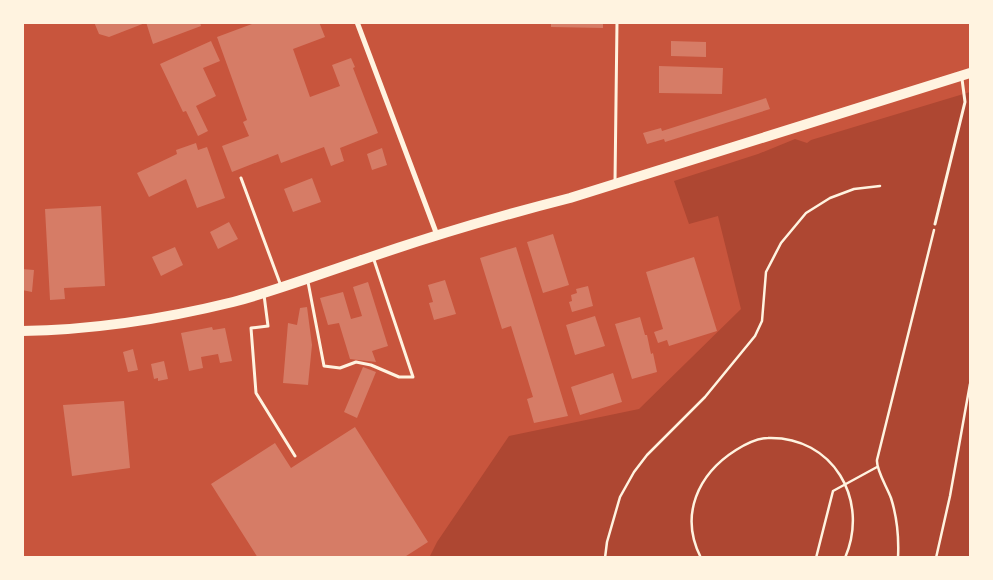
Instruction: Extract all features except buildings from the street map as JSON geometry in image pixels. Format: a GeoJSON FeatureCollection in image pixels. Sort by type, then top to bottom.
{"type":"FeatureCollection","features":[{"type":"Feature","properties":{"kind":"main road"},"geometry":{"type":"LineString","coordinates":[[22,331],[82,328],[167,317],[233,302],[520,210],[570,198],[966,74]]}},
{"type":"Feature","properties":{"kind":"street"},"geometry":{"type":"LineString","coordinates":[[357,22],[437,236]]}},
{"type":"Feature","properties":{"kind":"lane"},"geometry":{"type":"LineString","coordinates":[[615,184],[617,22]]}},
{"type":"Feature","properties":{"kind":"lane"},"geometry":{"type":"LineString","coordinates":[[935,224],[965,102],[966,74]]}},
{"type":"Feature","properties":{"kind":"lane"},"geometry":{"type":"LineString","coordinates":[[241,178],[281,287]]}},
{"type":"Feature","properties":{"kind":"lane"},"geometry":{"type":"LineString","coordinates":[[307,279],[324,366],[340,368],[356,362],[371,365],[399,377],[413,377],[373,256]]}},
{"type":"Feature","properties":{"kind":"lane"},"geometry":{"type":"LineString","coordinates":[[264,292],[268,326],[251,328],[256,393],[295,456]]}},
{"type":"Feature","properties":{"kind":"path"},"geometry":{"type":"LineString","coordinates":[[605,558],[607,542],[620,497],[634,472],[647,455],[705,397],[755,336],[762,321],[766,272],[781,243],[806,213],[830,198],[854,189],[880,186]]}},
{"type":"Feature","properties":{"kind":"path"},"geometry":{"type":"LineString","coordinates":[[898,558],[896,522],[891,499],[884,478],[876,467],[878,451],[935,224]]}},
{"type":"Feature","properties":{"kind":"path"},"geometry":{"type":"LineString","coordinates":[[936,558],[950,496],[970,384]]}},
{"type":"Feature","properties":{"kind":"path"},"geometry":{"type":"LineString","coordinates":[[702,558],[693,533],[691,516],[696,498],[706,476],[725,457],[743,446],[767,438],[794,441],[814,449],[833,464],[846,484],[852,508],[854,526],[851,544],[845,558]]}},
{"type":"Feature","properties":{"kind":"path"},"geometry":{"type":"LineString","coordinates":[[816,558],[833,491],[876,467]]}},
{"type":"Feature","properties":{"kind":"shaded area"},"geometry":{"type":"Polygon","coordinates":[[[970,92],[970,557],[429,558],[437,542],[509,436],[639,409],[741,309],[718,216],[689,224],[674,181],[758,154],[795,139],[807,143],[811,140],[970,92]]]}}]}
